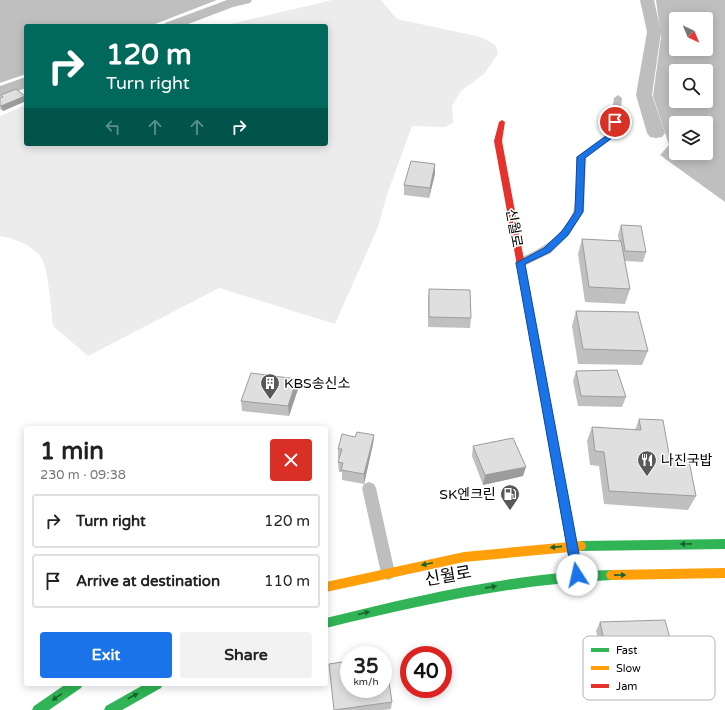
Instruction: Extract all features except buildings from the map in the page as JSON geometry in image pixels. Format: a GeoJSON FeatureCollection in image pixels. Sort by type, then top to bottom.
{"type":"FeatureCollection","features":[{"type":"Feature","properties":{"kind":"street"},"geometry":{"type":"LineString","coordinates":[[175,24],[228,4],[245,0]]}},
{"type":"Feature","properties":{"kind":"street"},"geometry":{"type":"LineString","coordinates":[[647,0],[654,32],[644,95],[656,133]]}},
{"type":"Feature","properties":{"kind":"street"},"geometry":{"type":"LineString","coordinates":[[0,92],[24,83]]}},
{"type":"Feature","properties":{"kind":"street","name":"신월로"},"geometry":{"type":"LineString","coordinates":[[502,122],[498,141],[577,575]]}},
{"type":"Feature","properties":{"kind":"street","name":"신월로"},"geometry":{"type":"LineString","coordinates":[[328,587],[464,557],[572,546],[725,544]]}},
{"type":"Feature","properties":{"kind":"street","name":"신월로"},"geometry":{"type":"LineString","coordinates":[[328,623],[412,602],[526,580],[577,575],[725,574]]}},
{"type":"Feature","properties":{"kind":"street"},"geometry":{"type":"LineString","coordinates":[[38,710],[73,686]]}},
{"type":"Feature","properties":{"kind":"street"},"geometry":{"type":"LineString","coordinates":[[110,710],[153,686]]}},
{"type":"Feature","properties":{"kind":"lane"},"geometry":{"type":"LineString","coordinates":[[520,263],[547,250],[565,233],[579,212],[581,157],[613,134],[618,98]]}},
{"type":"Feature","properties":{"kind":"lane"},"geometry":{"type":"LineString","coordinates":[[369,488],[388,573]]}},
{"type":"Feature","properties":{"kind":"shaded area"},"geometry":{"type":"Polygon","coordinates":[[[0,0],[217,0],[155,24],[24,24],[24,75],[0,83],[0,0]]]}},
{"type":"Feature","properties":{"kind":"shaded area"},"geometry":{"type":"Polygon","coordinates":[[[332,0],[381,0],[397,19],[476,36],[487,40],[496,46],[498,54],[484,74],[461,91],[452,106],[453,123],[445,127],[412,126],[387,195],[378,227],[335,324],[219,288],[88,356],[53,326],[46,274],[39,254],[24,243],[0,236],[0,116],[24,106],[24,146],[328,146],[328,24],[230,24],[332,0]]]}},
{"type":"Feature","properties":{"kind":"shaded area"},"geometry":{"type":"Polygon","coordinates":[[[656,0],[725,0],[725,202],[660,155],[669,145],[653,96],[661,37],[656,0]]]}},
{"type":"Feature","properties":{"kind":"traffic: fast"},"geometry":{"type":"LineString","coordinates":[[523,276],[577,575]]}},
{"type":"Feature","properties":{"kind":"traffic: fast"},"geometry":{"type":"LineString","coordinates":[[581,546],[725,544]]}},
{"type":"Feature","properties":{"kind":"traffic: fast"},"geometry":{"type":"LineString","coordinates":[[328,623],[468,591],[540,580],[576,576],[612,575]]}},
{"type":"Feature","properties":{"kind":"traffic: fast"},"geometry":{"type":"LineString","coordinates":[[38,710],[74,686]]}},
{"type":"Feature","properties":{"kind":"traffic: fast"},"geometry":{"type":"LineString","coordinates":[[110,710],[153,686]]}},
{"type":"Feature","properties":{"kind":"traffic: slow"},"geometry":{"type":"LineString","coordinates":[[328,587],[464,557],[581,546]]}},
{"type":"Feature","properties":{"kind":"traffic: slow"},"geometry":{"type":"LineString","coordinates":[[612,575],[725,573]]}},
{"type":"Feature","properties":{"kind":"traffic: jam"},"geometry":{"type":"LineString","coordinates":[[502,122],[498,141],[523,276]]}},
{"type":"Feature","properties":{"kind":"place","name":"KBS송신소"},"geometry":{"type":"Point","coordinates":[270,400]}},
{"type":"Feature","properties":{"kind":"place","name":"나진국밥"},"geometry":{"type":"Point","coordinates":[647,477]}},
{"type":"Feature","properties":{"kind":"place","name":"SK엔크린"},"geometry":{"type":"Point","coordinates":[510,511]}},
{"type":"Feature","properties":{"kind":"route"},"geometry":{"type":"LineString","coordinates":[[577,575],[520,263],[547,250],[565,233],[579,212],[581,157],[613,134],[615,122]]}}]}
